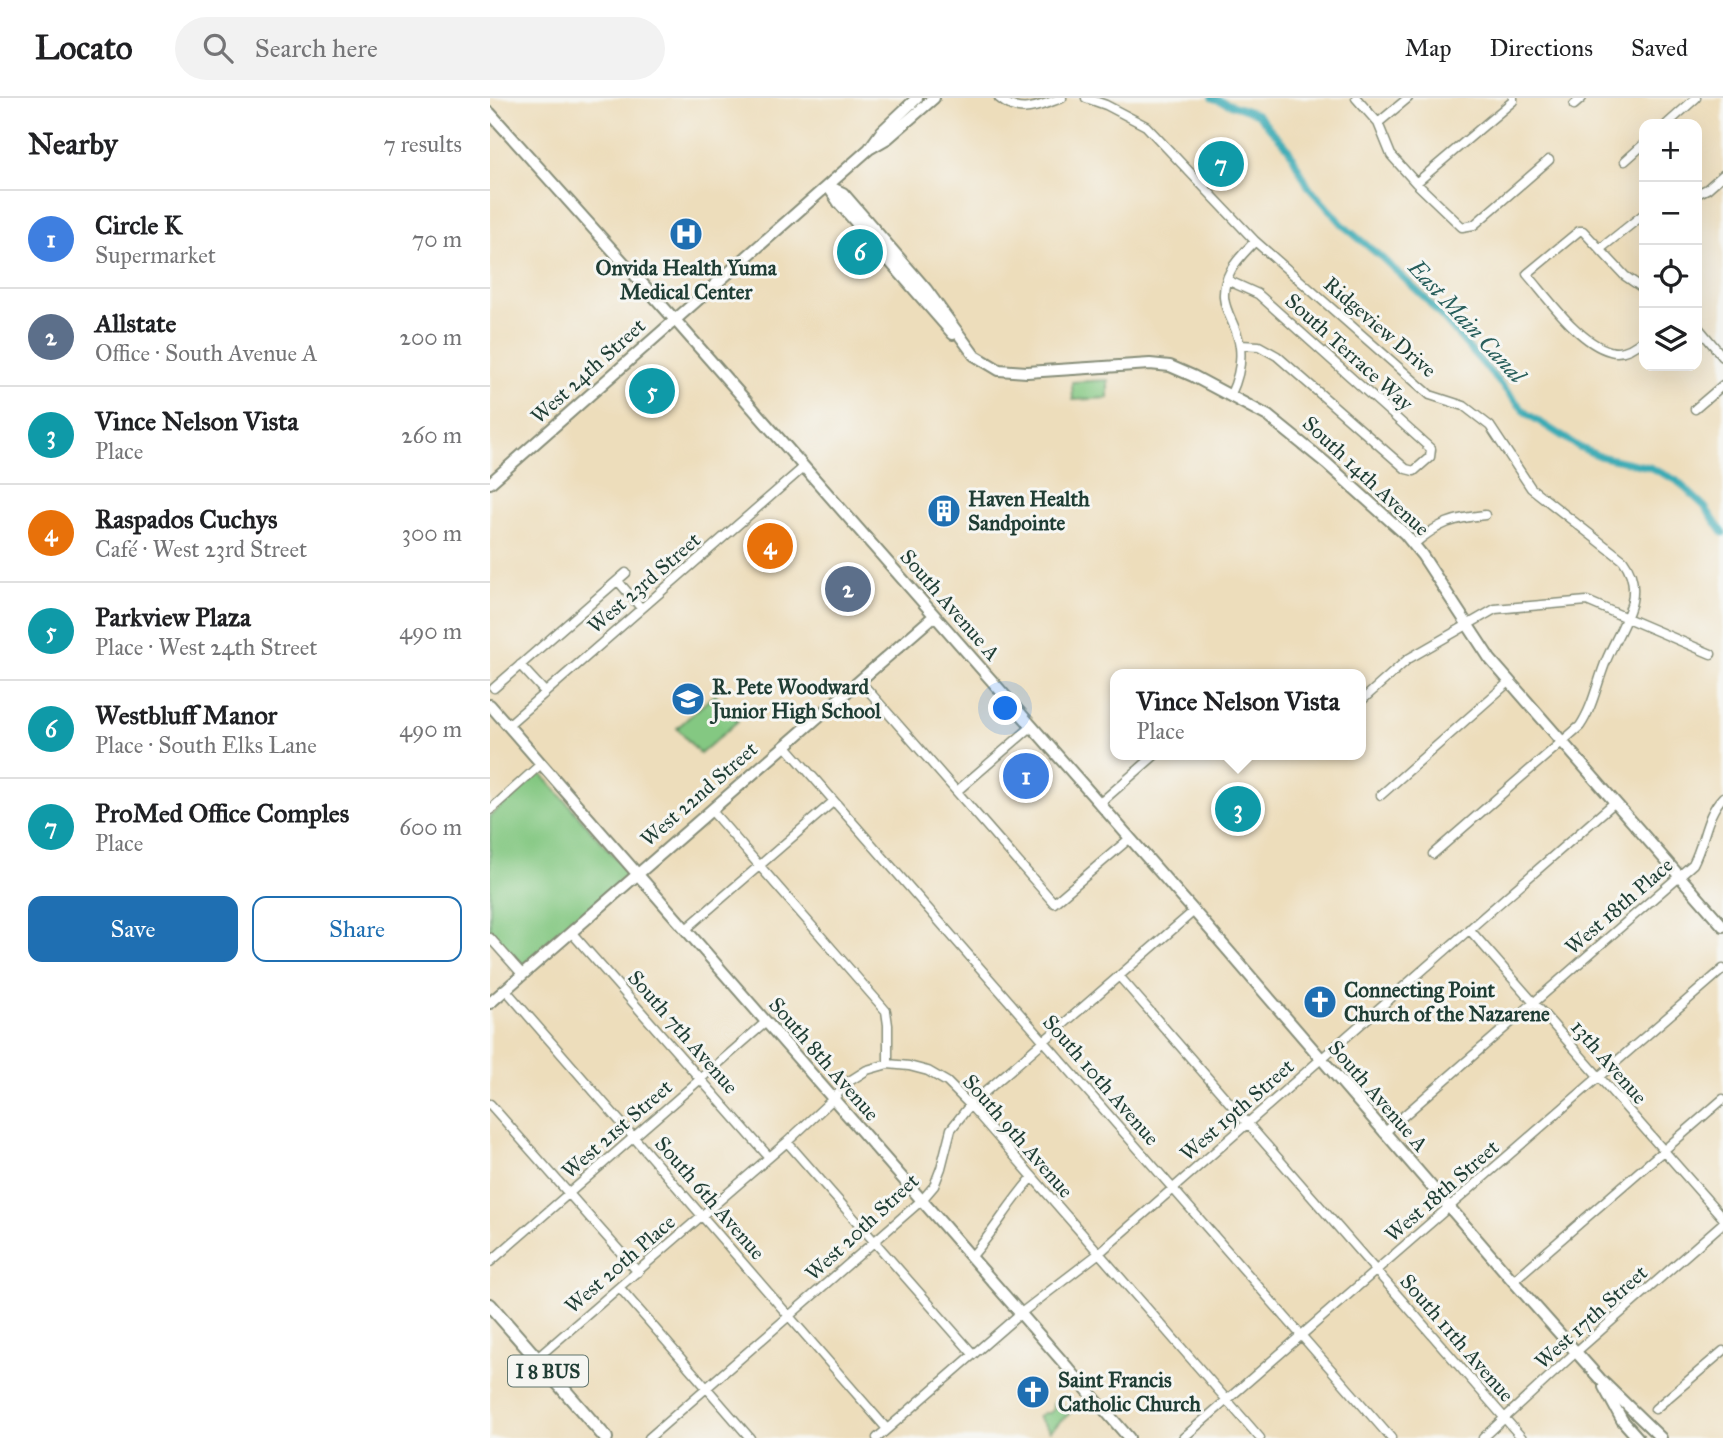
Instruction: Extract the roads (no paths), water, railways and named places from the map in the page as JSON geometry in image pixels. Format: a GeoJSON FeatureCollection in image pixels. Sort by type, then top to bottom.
{"type":"FeatureCollection","features":[{"type":"Feature","properties":{"kind":"main road","name":"I 8 BUS"},"geometry":{"type":"LineString","coordinates":[[491,1309],[598,1435]]}},
{"type":"Feature","properties":{"kind":"street","name":"West 24th Street"},"geometry":{"type":"LineString","coordinates":[[869,149],[882,131],[917,98]]}},
{"type":"Feature","properties":{"kind":"street","name":"West 24th Street"},"geometry":{"type":"LineString","coordinates":[[490,484],[869,149],[888,138],[934,98]]}},
{"type":"Feature","properties":{"kind":"street"},"geometry":{"type":"LineString","coordinates":[[999,98],[1011,108],[1027,109],[1062,98]]}},
{"type":"Feature","properties":{"kind":"street","name":"Ridgeview Drive"},"geometry":{"type":"LineString","coordinates":[[1086,98],[1106,105],[1146,126],[1255,241],[1430,395],[1464,406],[1490,426],[1531,488],[1630,568],[1632,602],[1605,662],[1587,716],[1563,743],[1433,854]]}},
{"type":"Feature","properties":{"kind":"street"},"geometry":{"type":"LineString","coordinates":[[1356,98],[1378,123],[1391,155],[1416,184],[1462,227],[1473,225],[1549,160]]}},
{"type":"Feature","properties":{"kind":"street"},"geometry":{"type":"LineString","coordinates":[[1378,123],[1408,98]]}},
{"type":"Feature","properties":{"kind":"street"},"geometry":{"type":"LineString","coordinates":[[1416,184],[1513,101],[1513,98]]}},
{"type":"Feature","properties":{"kind":"street"},"geometry":{"type":"LineString","coordinates":[[1574,105],[1582,98]]}},
{"type":"Feature","properties":{"kind":"street"},"geometry":{"type":"LineString","coordinates":[[1673,119],[1696,98]]}},
{"type":"Feature","properties":{"kind":"street","name":"South Avenue A"},"geometry":{"type":"LineString","coordinates":[[490,113],[676,320],[1194,911],[1513,1281],[1600,1379],[1661,1438]]}},
{"type":"Feature","properties":{"kind":"street"},"geometry":{"type":"LineString","coordinates":[[1625,161],[1639,148]]}},
{"type":"Feature","properties":{"kind":"street"},"geometry":{"type":"LineString","coordinates":[[1702,192],[1723,175]]}},
{"type":"Feature","properties":{"kind":"street","name":"South 14th Avenue"},"geometry":{"type":"LineString","coordinates":[[828,186],[847,213],[950,331],[961,339],[974,355],[989,365],[1013,372],[1088,366],[1160,365],[1178,369],[1231,394],[1284,428],[1376,506],[1414,544],[1480,646],[1509,682],[1723,926]]}},
{"type":"Feature","properties":{"kind":"street"},"geometry":{"type":"LineString","coordinates":[[1600,249],[1639,218]]}},
{"type":"Feature","properties":{"kind":"street"},"geometry":{"type":"LineString","coordinates":[[1639,286],[1625,276],[1583,231],[1579,231],[1527,274],[1580,334],[1611,352],[1630,350],[1639,343]]}},
{"type":"Feature","properties":{"kind":"street"},"geometry":{"type":"LineString","coordinates":[[1231,394],[1239,372],[1240,345],[1225,307],[1224,293],[1231,270],[1255,241]]}},
{"type":"Feature","properties":{"kind":"street","name":"South Terrace Way"},"geometry":{"type":"LineString","coordinates":[[1227,280],[1258,294],[1431,449],[1430,457],[1414,471],[1406,469],[1277,356],[1259,346],[1240,345]]}},
{"type":"Feature","properties":{"kind":"street"},"geometry":{"type":"LineString","coordinates":[[1702,332],[1723,357]]}},
{"type":"Feature","properties":{"kind":"street"},"geometry":{"type":"LineString","coordinates":[[1695,409],[1723,385]]}},
{"type":"Feature","properties":{"kind":"street","name":"West 23rd Street"},"geometry":{"type":"LineString","coordinates":[[508,725],[804,467]]}},
{"type":"Feature","properties":{"kind":"street"},"geometry":{"type":"LineString","coordinates":[[1414,544],[1441,524],[1463,517],[1485,515]]}},
{"type":"Feature","properties":{"kind":"street"},"geometry":{"type":"LineString","coordinates":[[494,688],[626,573]]}},
{"type":"Feature","properties":{"kind":"street"},"geometry":{"type":"LineString","coordinates":[[618,581],[641,608]]}},
{"type":"Feature","properties":{"kind":"street"},"geometry":{"type":"LineString","coordinates":[[1366,697],[1408,659],[1495,609],[1587,601],[1711,654]]}},
{"type":"Feature","properties":{"kind":"street","name":"West 22nd Street"},"geometry":{"type":"LineString","coordinates":[[490,1003],[934,616]]}},
{"type":"Feature","properties":{"kind":"street"},"geometry":{"type":"LineString","coordinates":[[520,665],[545,692]]}},
{"type":"Feature","properties":{"kind":"street"},"geometry":{"type":"LineString","coordinates":[[860,681],[1054,903],[1129,839]]}},
{"type":"Feature","properties":{"kind":"street"},"geometry":{"type":"LineString","coordinates":[[1381,795],[1509,682]]}},
{"type":"Feature","properties":{"kind":"street","name":"South 8th Avenue"},"geometry":{"type":"LineString","coordinates":[[490,705],[1129,1438]]}},
{"type":"Feature","properties":{"kind":"street"},"geometry":{"type":"LineString","coordinates":[[957,791],[1031,727]]}},
{"type":"Feature","properties":{"kind":"street","name":"South 10th Avenue"},"geometry":{"type":"LineString","coordinates":[[785,745],[1391,1438]]}},
{"type":"Feature","properties":{"kind":"street"},"geometry":{"type":"LineString","coordinates":[[1098,804],[1149,760]]}},
{"type":"Feature","properties":{"kind":"street"},"geometry":{"type":"LineString","coordinates":[[490,810],[541,764]]}},
{"type":"Feature","properties":{"kind":"street","name":"West 18th Place"},"geometry":{"type":"LineString","coordinates":[[1384,1133],[1680,876],[1697,857],[1709,820],[1723,797]]}},
{"type":"Feature","properties":{"kind":"street"},"geometry":{"type":"LineString","coordinates":[[685,930],[834,801]]}},
{"type":"Feature","properties":{"kind":"street","name":"West 19th Street"},"geometry":{"type":"LineString","coordinates":[[877,1438],[1021,1313],[1098,1254],[1615,802]]}},
{"type":"Feature","properties":{"kind":"street"},"geometry":{"type":"LineString","coordinates":[[711,810],[886,1011],[888,1065]]}},
{"type":"Feature","properties":{"kind":"street","name":"West 20th Street"},"geometry":{"type":"LineString","coordinates":[[649,1438],[922,1200],[938,1177],[951,1129],[970,1105],[1194,911]]}},
{"type":"Feature","properties":{"kind":"street","name":"13th Avenue"},"geometry":{"type":"LineString","coordinates":[[1469,929],[1723,1221]]}},
{"type":"Feature","properties":{"kind":"street","name":"South 7th Avenue"},"geometry":{"type":"LineString","coordinates":[[571,932],[769,1157]]}},
{"type":"Feature","properties":{"kind":"street"},"geometry":{"type":"LineString","coordinates":[[490,938],[522,974]]}},
{"type":"Feature","properties":{"kind":"street","name":"West 18th Street"},"geometry":{"type":"LineString","coordinates":[[1183,1438],[1723,969]]}},
{"type":"Feature","properties":{"kind":"street","name":"South 11th Avenue"},"geometry":{"type":"LineString","coordinates":[[1119,976],[1522,1438]]}},
{"type":"Feature","properties":{"kind":"street","name":"South 6th Avenue"},"geometry":{"type":"LineString","coordinates":[[505,989],[887,1429]]}},
{"type":"Feature","properties":{"kind":"street","name":"West 21st Street"},"geometry":{"type":"LineString","coordinates":[[490,1262],[766,1022]]}},
{"type":"Feature","properties":{"kind":"street","name":"West 20th Place"},"geometry":{"type":"LineString","coordinates":[[536,1359],[787,1142],[848,1082],[867,1070],[888,1065]]}},
{"type":"Feature","properties":{"kind":"street","name":"South 9th Avenue"},"geometry":{"type":"LineString","coordinates":[[888,1065],[909,1066],[928,1071],[947,1082],[970,1105],[1260,1438]]}},
{"type":"Feature","properties":{"kind":"street"},"geometry":{"type":"LineString","coordinates":[[1513,1281],[1723,1099]]}},
{"type":"Feature","properties":{"kind":"street"},"geometry":{"type":"LineString","coordinates":[[490,1104],[638,1272]]}},
{"type":"Feature","properties":{"kind":"street"},"geometry":{"type":"LineString","coordinates":[[787,1142],[973,1354]]}},
{"type":"Feature","properties":{"kind":"street"},"geometry":{"type":"LineString","coordinates":[[971,1257],[988,1239],[1015,1196],[1032,1178]]}},
{"type":"Feature","properties":{"kind":"street","name":"West 17th Street"},"geometry":{"type":"LineString","coordinates":[[1483,1438],[1723,1221]]}},
{"type":"Feature","properties":{"kind":"street"},"geometry":{"type":"LineString","coordinates":[[620,1288],[750,1438]]}},
{"type":"Feature","properties":{"kind":"street"},"geometry":{"type":"LineString","coordinates":[[1655,1409],[1723,1351]]}},
{"type":"Feature","properties":{"kind":"street","name":"South Avenue A"},"geometry":{"type":"LineString","coordinates":[[1600,1379],[1622,1420],[1638,1438]]}},
{"type":"Feature","properties":{"kind":"waterway","name":"East Main Canal"},"geometry":{"type":"LineString","coordinates":[[1212,98],[1257,114],[1288,148],[1308,186],[1345,227],[1425,298],[1526,413],[1579,447],[1599,456],[1649,467],[1676,480],[1705,507],[1723,533]]}},
{"type":"Feature","properties":{"kind":"place","name":"ProMed Office Comples"},"geometry":{"type":"Point","coordinates":[1221,164]}},
{"type":"Feature","properties":{"kind":"place","name":"Onvida Health Yuma Medical Center"},"geometry":{"type":"Point","coordinates":[686,234]}},
{"type":"Feature","properties":{"kind":"place","name":"Westbluff Manor"},"geometry":{"type":"Point","coordinates":[860,252]}},
{"type":"Feature","properties":{"kind":"place","name":"Parkview Plaza"},"geometry":{"type":"Point","coordinates":[652,391]}},
{"type":"Feature","properties":{"kind":"place","name":"Haven Health Sandpointe"},"geometry":{"type":"Point","coordinates":[944,511]}},
{"type":"Feature","properties":{"kind":"place","name":"Raspados Cuchys"},"geometry":{"type":"Point","coordinates":[770,546]}},
{"type":"Feature","properties":{"kind":"place","name":"Allstate"},"geometry":{"type":"Point","coordinates":[848,589]}},
{"type":"Feature","properties":{"kind":"place","name":"R. Pete Woodward Junior High School"},"geometry":{"type":"Point","coordinates":[688,699]}},
{"type":"Feature","properties":{"kind":"place","name":"Circle K"},"geometry":{"type":"Point","coordinates":[1026,776]}},
{"type":"Feature","properties":{"kind":"place","name":"Vince Nelson Vista"},"geometry":{"type":"Point","coordinates":[1238,809]}},
{"type":"Feature","properties":{"kind":"place","name":"Connecting Point Church of the Nazarene"},"geometry":{"type":"Point","coordinates":[1320,1002]}},
{"type":"Feature","properties":{"kind":"place","name":"Saint Francis Catholic Church"},"geometry":{"type":"Point","coordinates":[1033,1392]}}]}
